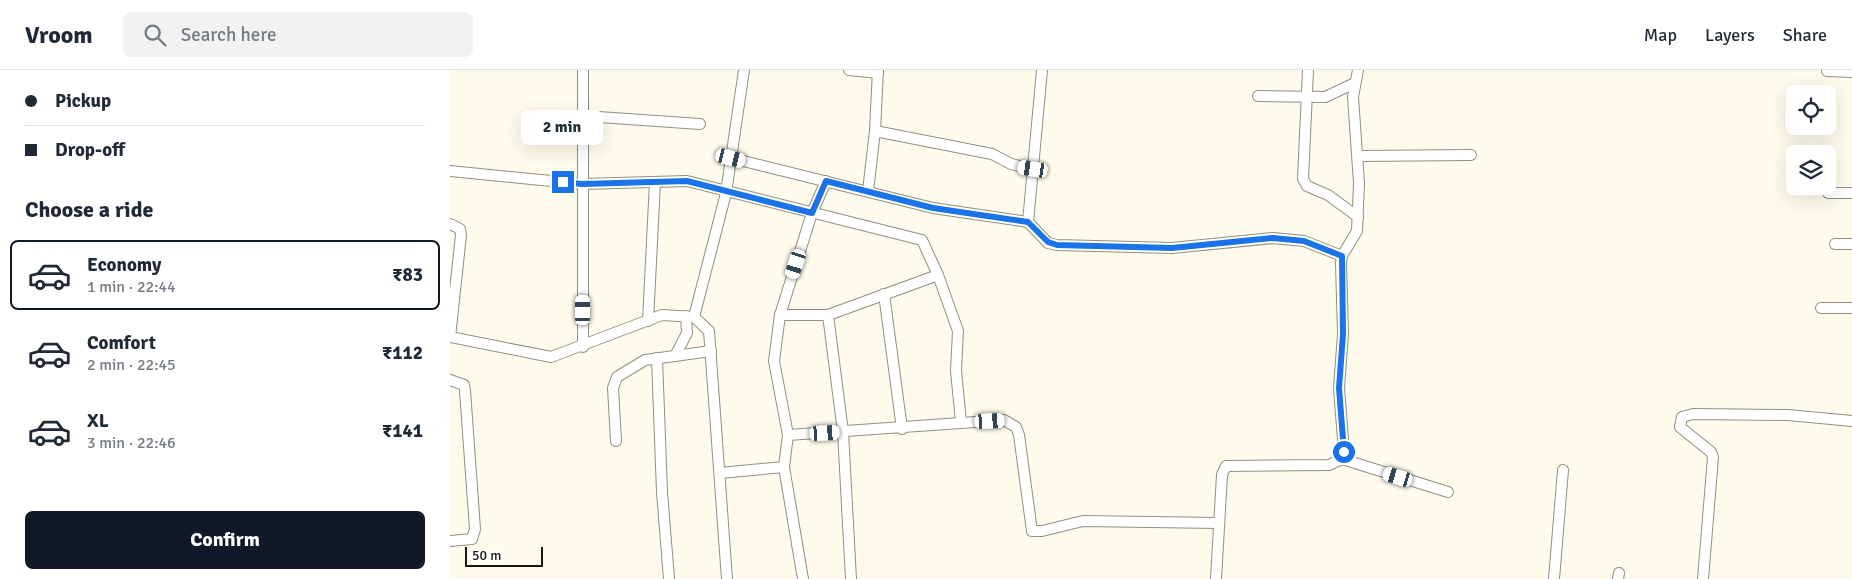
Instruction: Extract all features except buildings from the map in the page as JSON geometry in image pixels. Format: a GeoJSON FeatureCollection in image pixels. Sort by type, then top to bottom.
{"type":"FeatureCollection","features":[{"type":"Feature","properties":{"kind":"street"},"geometry":{"type":"LineString","coordinates":[[583,70],[583,346]]}},
{"type":"Feature","properties":{"kind":"street"},"geometry":{"type":"LineString","coordinates":[[675,356],[687,333],[726,191],[744,70]]}},
{"type":"Feature","properties":{"kind":"street"},"geometry":{"type":"LineString","coordinates":[[849,70],[878,71],[875,131],[868,192]]}},
{"type":"Feature","properties":{"kind":"street"},"geometry":{"type":"LineString","coordinates":[[1028,222],[1042,70]]}},
{"type":"Feature","properties":{"kind":"street"},"geometry":{"type":"LineString","coordinates":[[1308,70],[1304,183],[1328,195],[1358,217]]}},
{"type":"Feature","properties":{"kind":"street"},"geometry":{"type":"LineString","coordinates":[[1342,460],[1345,445],[1339,380],[1343,334],[1342,256],[1355,237],[1358,217],[1358,156],[1353,97],[1358,70]]}},
{"type":"Feature","properties":{"kind":"street"},"geometry":{"type":"LineString","coordinates":[[1827,71],[1852,72]]}},
{"type":"Feature","properties":{"kind":"street"},"geometry":{"type":"LineString","coordinates":[[1258,96],[1325,97],[1355,83]]}},
{"type":"Feature","properties":{"kind":"street"},"geometry":{"type":"LineString","coordinates":[[584,116],[700,124]]}},
{"type":"Feature","properties":{"kind":"street"},"geometry":{"type":"LineString","coordinates":[[875,131],[992,154],[1011,164],[1033,169]]}},
{"type":"Feature","properties":{"kind":"street"},"geometry":{"type":"LineString","coordinates":[[1358,156],[1470,155]]}},
{"type":"Feature","properties":{"kind":"street"},"geometry":{"type":"LineString","coordinates":[[731,158],[933,208],[1028,222],[1048,242],[1057,245],[1172,248],[1273,238],[1304,241],[1342,256]]}},
{"type":"Feature","properties":{"kind":"street"},"geometry":{"type":"LineString","coordinates":[[450,171],[582,184],[687,181],[922,240],[938,275],[958,331],[956,371],[961,422]]}},
{"type":"Feature","properties":{"kind":"street"},"geometry":{"type":"LineString","coordinates":[[802,579],[784,467],[788,434],[774,362],[780,314],[812,213],[826,181]]}},
{"type":"Feature","properties":{"kind":"street"},"geometry":{"type":"LineString","coordinates":[[648,321],[655,182]]}},
{"type":"Feature","properties":{"kind":"street"},"geometry":{"type":"LineString","coordinates":[[1836,193],[1852,193]]}},
{"type":"Feature","properties":{"kind":"street"},"geometry":{"type":"LineString","coordinates":[[450,224],[460,230],[461,235],[450,337],[551,357],[662,315],[690,317],[709,330],[727,579]]}},
{"type":"Feature","properties":{"kind":"street"},"geometry":{"type":"LineString","coordinates":[[1835,244],[1852,244]]}},
{"type":"Feature","properties":{"kind":"street"},"geometry":{"type":"LineString","coordinates":[[780,314],[828,314],[938,275]]}},
{"type":"Feature","properties":{"kind":"street"},"geometry":{"type":"LineString","coordinates":[[884,294],[902,429]]}},
{"type":"Feature","properties":{"kind":"street"},"geometry":{"type":"LineString","coordinates":[[1821,308],[1852,308]]}},
{"type":"Feature","properties":{"kind":"street"},"geometry":{"type":"LineString","coordinates":[[828,314],[843,432],[851,579]]}},
{"type":"Feature","properties":{"kind":"street"},"geometry":{"type":"LineString","coordinates":[[616,441],[613,388],[617,377],[637,363],[657,358],[711,351]]}},
{"type":"Feature","properties":{"kind":"street"},"geometry":{"type":"LineString","coordinates":[[657,358],[662,492],[669,579]]}},
{"type":"Feature","properties":{"kind":"street"},"geometry":{"type":"LineString","coordinates":[[450,380],[464,385],[466,391],[475,529],[472,539],[450,541]]}},
{"type":"Feature","properties":{"kind":"street"},"geometry":{"type":"LineString","coordinates":[[1703,579],[1712,457],[1711,452],[1680,427],[1682,417],[1694,414],[1788,415],[1852,421]]}},
{"type":"Feature","properties":{"kind":"street"},"geometry":{"type":"LineString","coordinates":[[788,434],[902,429],[961,422],[1004,420],[1016,427],[1032,531],[1042,531],[1083,521],[1219,523]]}},
{"type":"Feature","properties":{"kind":"street"},"geometry":{"type":"LineString","coordinates":[[1216,579],[1222,475],[1226,466],[1329,465],[1342,460],[1448,492]]}},
{"type":"Feature","properties":{"kind":"street"},"geometry":{"type":"LineString","coordinates":[[720,473],[784,467]]}},
{"type":"Feature","properties":{"kind":"street"},"geometry":{"type":"LineString","coordinates":[[1554,579],[1563,470]]}},
{"type":"Feature","properties":{"kind":"route"},"geometry":{"type":"LineString","coordinates":[[563,182],[582,184],[687,181],[812,213],[826,181],[933,208],[1028,222],[1042,238],[1057,245],[1172,248],[1254,238],[1311,242],[1342,256],[1343,334],[1339,388],[1345,445],[1344,452]]}}]}
